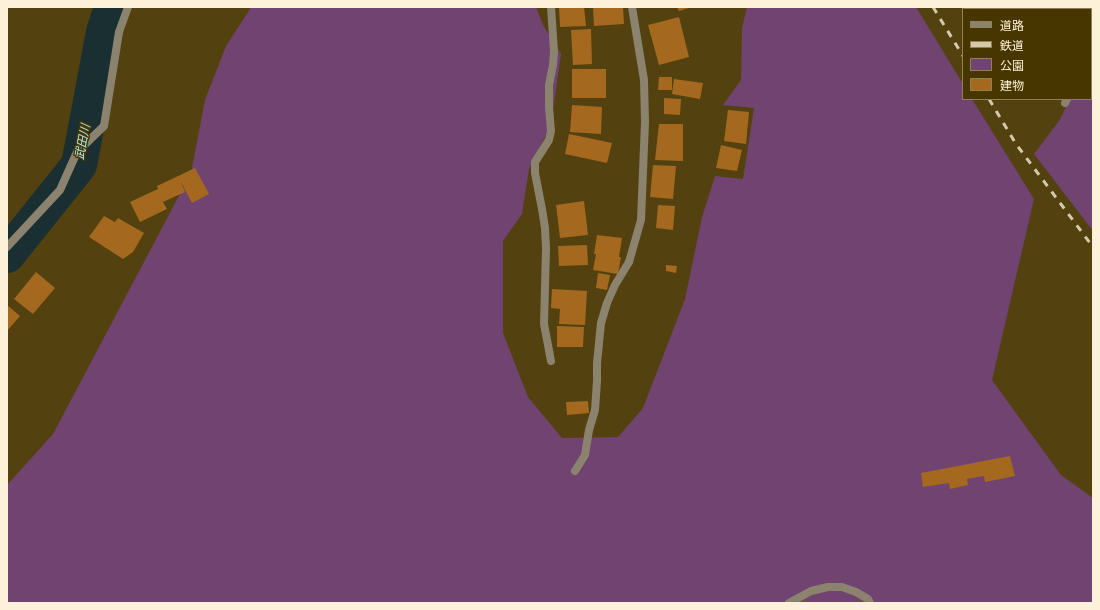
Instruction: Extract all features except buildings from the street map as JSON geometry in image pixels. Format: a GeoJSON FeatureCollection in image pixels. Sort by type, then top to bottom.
{"type":"FeatureCollection","features":[{"type":"Feature","properties":{"kind":"street"},"geometry":{"type":"LineString","coordinates":[[7,247],[60,190],[77,152],[104,126],[119,32],[128,7]]}},
{"type":"Feature","properties":{"kind":"street"},"geometry":{"type":"LineString","coordinates":[[551,7],[554,51],[550,84],[551,131],[549,140],[535,162],[535,173],[545,228],[546,249],[544,324],[551,361]]}},
{"type":"Feature","properties":{"kind":"street"},"geometry":{"type":"LineString","coordinates":[[575,472],[585,455],[589,430],[595,410],[597,363],[601,323],[607,303],[629,262],[641,220],[645,122],[644,80],[632,7]]}},
{"type":"Feature","properties":{"kind":"street"},"geometry":{"type":"LineString","coordinates":[[789,603],[811,591],[828,587],[842,587],[856,592],[870,603]]}},
{"type":"Feature","properties":{"kind":"green space"},"geometry":{"type":"Polygon","coordinates":[[[249,7],[536,7],[543,25],[561,54],[551,125],[529,169],[522,214],[503,241],[503,333],[528,397],[562,438],[618,437],[643,408],[685,299],[702,217],[715,176],[743,179],[754,108],[723,105],[741,80],[742,28],[747,7],[916,7],[962,82],[962,100],[973,100],[1034,199],[992,380],[1061,475],[1093,498],[1093,603],[7,603],[7,485],[53,434],[191,173],[205,100],[226,46],[250,9],[249,7]]]}},
{"type":"Feature","properties":{"kind":"green space"},"geometry":{"type":"Polygon","coordinates":[[[1093,7],[1093,231],[1034,154],[1059,121],[1070,100],[1092,100],[1092,8],[1088,8],[1093,7]]]}},
{"type":"Feature","properties":{"kind":"waterway","name":"武田川"},"geometry":{"type":"LineString","coordinates":[[7,255],[79,165],[104,32],[112,7]]}},
{"type":"Feature","properties":{"kind":"railway"},"geometry":{"type":"LineString","coordinates":[[933,7],[962,54]]}},
{"type":"Feature","properties":{"kind":"railway"},"geometry":{"type":"LineString","coordinates":[[990,100],[1016,144],[1093,247]]}}]}
